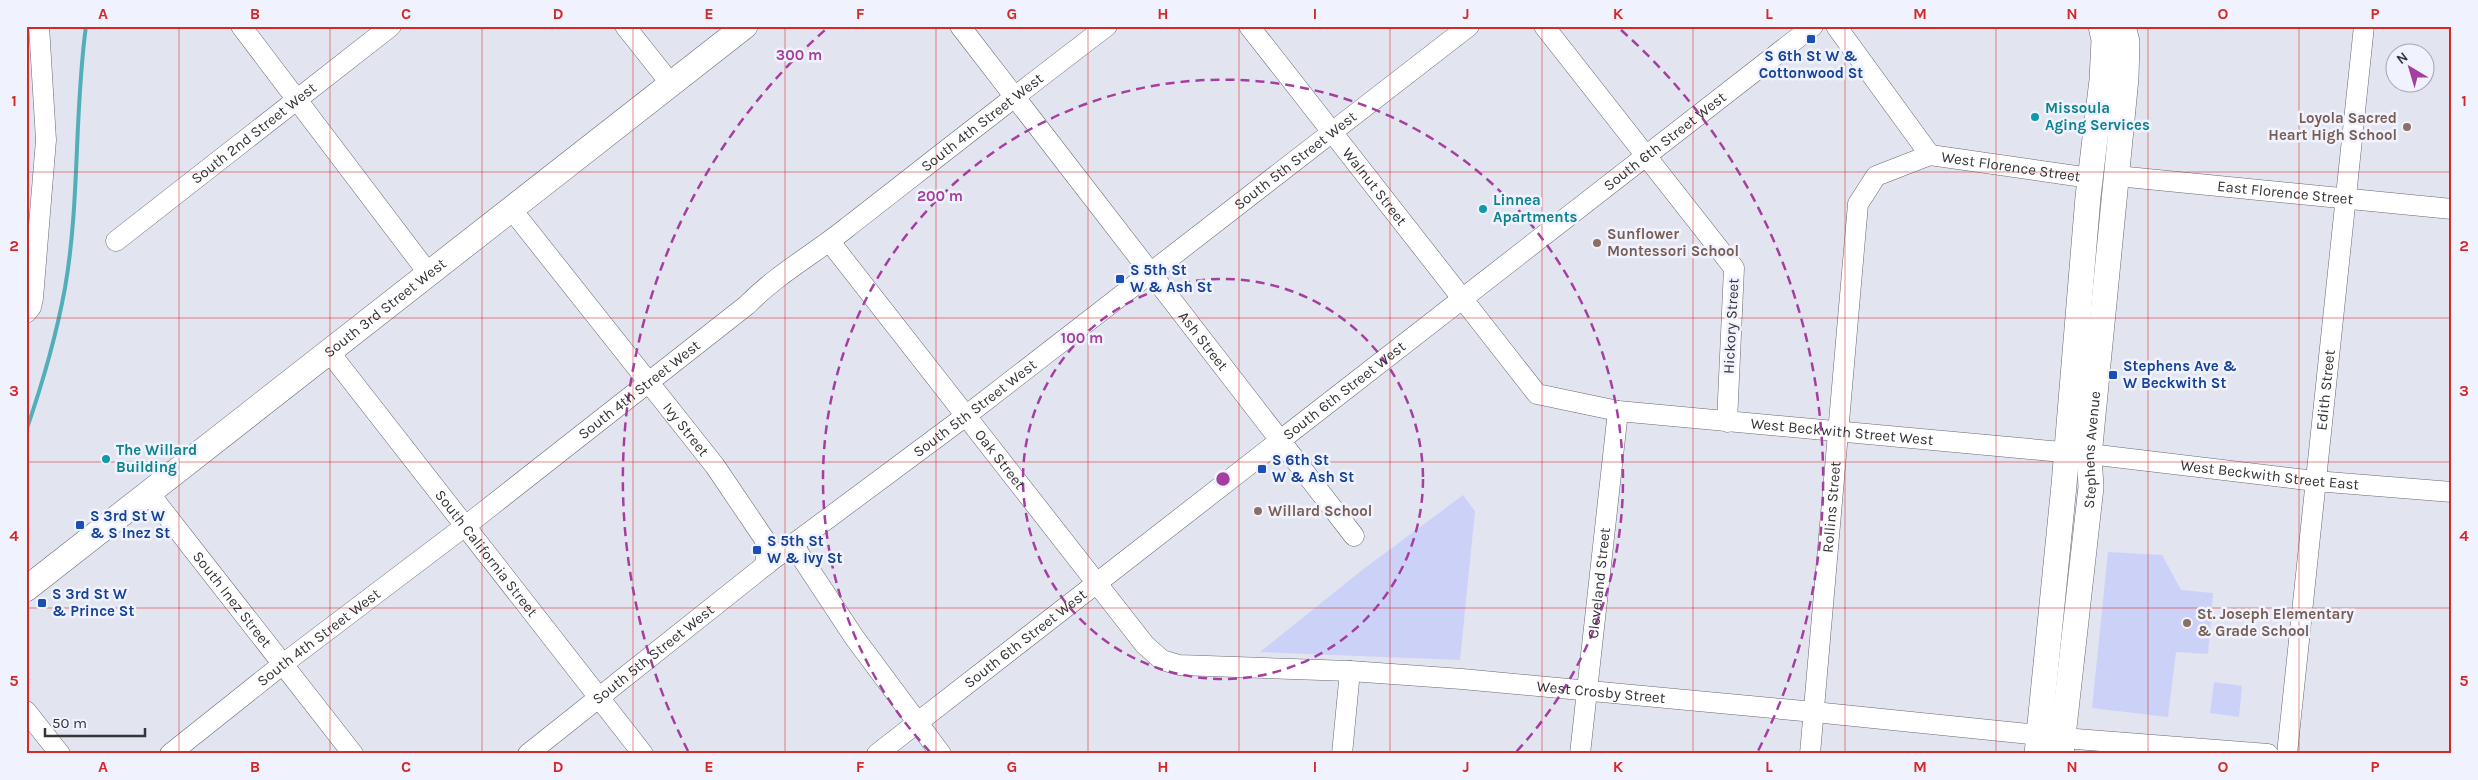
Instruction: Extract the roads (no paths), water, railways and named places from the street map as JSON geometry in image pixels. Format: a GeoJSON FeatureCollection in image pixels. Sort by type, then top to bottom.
{"type":"FeatureCollection","features":[{"type":"Feature","properties":{"kind":"main road","name":"South 3rd Street West"},"geometry":{"type":"LineString","coordinates":[[26,589],[330,353],[745,26]]}},
{"type":"Feature","properties":{"kind":"main road","name":"Stephens Avenue"},"geometry":{"type":"LineString","coordinates":[[2050,745],[2091,487],[2077,454],[2090,178],[2102,80],[2104,40],[2101,26]]}},
{"type":"Feature","properties":{"kind":"main road","name":"Stephens Avenue"},"geometry":{"type":"LineString","coordinates":[[2077,454],[2117,176],[2126,78],[2127,42],[2123,26]]}},
{"type":"Feature","properties":{"kind":"street"},"geometry":{"type":"LineString","coordinates":[[26,313],[31,307],[33,298],[46,140],[34,68],[39,26]]}},
{"type":"Feature","properties":{"kind":"street"},"geometry":{"type":"LineString","coordinates":[[241,26],[429,274]]}},
{"type":"Feature","properties":{"kind":"street","name":"South 2nd Street West"},"geometry":{"type":"LineString","coordinates":[[116,242],[391,26]]}},
{"type":"Feature","properties":{"kind":"street"},"geometry":{"type":"LineString","coordinates":[[625,26],[671,84]]}},
{"type":"Feature","properties":{"kind":"street","name":"Ash Street"},"geometry":{"type":"LineString","coordinates":[[960,26],[1354,536]]}},
{"type":"Feature","properties":{"kind":"street","name":"South 4th Street West"},"geometry":{"type":"LineString","coordinates":[[170,754],[283,664],[466,525],[747,305],[763,288],[830,242],[1015,95],[1107,26]]}},
{"type":"Feature","properties":{"kind":"street","name":"Walnut Street"},"geometry":{"type":"LineString","coordinates":[[1249,26],[1537,394],[1618,411]]}},
{"type":"Feature","properties":{"kind":"street","name":"South 5th Street West"},"geometry":{"type":"LineString","coordinates":[[528,754],[766,565],[794,546],[967,415],[1469,26]]}},
{"type":"Feature","properties":{"kind":"street","name":"Hickory Street"},"geometry":{"type":"LineString","coordinates":[[1544,26],[1734,268],[1726,422]]}},
{"type":"Feature","properties":{"kind":"street","name":"South 6th Street West"},"geometry":{"type":"LineString","coordinates":[[877,754],[1813,26]]}},
{"type":"Feature","properties":{"kind":"street"},"geometry":{"type":"LineString","coordinates":[[1836,26],[1930,155]]}},
{"type":"Feature","properties":{"kind":"street","name":"Edith Street"},"geometry":{"type":"LineString","coordinates":[[2287,754],[2364,26]]}},
{"type":"Feature","properties":{"kind":"street","name":"West Florence Street"},"geometry":{"type":"LineString","coordinates":[[1876,176],[1930,155],[2090,178]]}},
{"type":"Feature","properties":{"kind":"street","name":"Rollins Street"},"geometry":{"type":"LineString","coordinates":[[1810,754],[1858,204],[1876,176]]}},
{"type":"Feature","properties":{"kind":"street","name":"East Florence Street"},"geometry":{"type":"LineString","coordinates":[[2117,176],[2452,209]]}},
{"type":"Feature","properties":{"kind":"street","name":"Ivy Street"},"geometry":{"type":"LineString","coordinates":[[512,210],[715,466],[765,540],[766,565]]}},
{"type":"Feature","properties":{"kind":"street","name":"Oak Street"},"geometry":{"type":"LineString","coordinates":[[830,242],[1145,645],[1162,660]]}},
{"type":"Feature","properties":{"kind":"street","name":"South California Street"},"geometry":{"type":"LineString","coordinates":[[330,353],[643,754]]}},
{"type":"Feature","properties":{"kind":"street","name":"West Beckwith Street West"},"geometry":{"type":"LineString","coordinates":[[1618,411],[2077,454]]}},
{"type":"Feature","properties":{"kind":"street","name":"Cleveland Street"},"geometry":{"type":"LineString","coordinates":[[1580,754],[1618,411]]}},
{"type":"Feature","properties":{"kind":"street","name":"West Beckwith Street East"},"geometry":{"type":"LineString","coordinates":[[2077,454],[2315,481],[2452,492]]}},
{"type":"Feature","properties":{"kind":"street","name":"South Inez Street"},"geometry":{"type":"LineString","coordinates":[[149,493],[353,754]]}},
{"type":"Feature","properties":{"kind":"street"},"geometry":{"type":"LineString","coordinates":[[794,546],[854,637],[916,724],[940,754]]}},
{"type":"Feature","properties":{"kind":"street","name":"West Crosby Street"},"geometry":{"type":"LineString","coordinates":[[1162,660],[1179,665],[1350,671],[1814,712],[2050,745],[2268,754]]}},
{"type":"Feature","properties":{"kind":"street"},"geometry":{"type":"LineString","coordinates":[[1342,754],[1350,671]]}},
{"type":"Feature","properties":{"kind":"street"},"geometry":{"type":"LineString","coordinates":[[26,711],[60,754]]}},
{"type":"Feature","properties":{"kind":"waterway"},"geometry":{"type":"LineString","coordinates":[[26,431],[48,361],[65,288],[70,256],[82,59],[86,26]]}},
{"type":"Feature","properties":{"kind":"place","name":"S 6th St W & Cottonwood St"},"geometry":{"type":"Point","coordinates":[1811,39]}},
{"type":"Feature","properties":{"kind":"place","name":"Missoula Aging Services"},"geometry":{"type":"Point","coordinates":[2035,117]}},
{"type":"Feature","properties":{"kind":"place","name":"Loyola Sacred Heart High School"},"geometry":{"type":"Point","coordinates":[2407,127]}},
{"type":"Feature","properties":{"kind":"place","name":"Linnea Apartments"},"geometry":{"type":"Point","coordinates":[1483,209]}},
{"type":"Feature","properties":{"kind":"place","name":"Sunflower Montessori School"},"geometry":{"type":"Point","coordinates":[1597,243]}},
{"type":"Feature","properties":{"kind":"place","name":"S 5th St W & Ash St"},"geometry":{"type":"Point","coordinates":[1120,279]}},
{"type":"Feature","properties":{"kind":"place","name":"Stephens Ave & W Beckwith St"},"geometry":{"type":"Point","coordinates":[2113,375]}},
{"type":"Feature","properties":{"kind":"place","name":"The Willard Building"},"geometry":{"type":"Point","coordinates":[106,459]}},
{"type":"Feature","properties":{"kind":"place","name":"S 6th St W & Ash St"},"geometry":{"type":"Point","coordinates":[1262,469]}},
{"type":"Feature","properties":{"kind":"place","name":"Willard School"},"geometry":{"type":"Point","coordinates":[1258,511]}},
{"type":"Feature","properties":{"kind":"place","name":"S 3rd St W & S Inez St"},"geometry":{"type":"Point","coordinates":[80,525]}},
{"type":"Feature","properties":{"kind":"place","name":"S 5th St W & Ivy St"},"geometry":{"type":"Point","coordinates":[757,550]}},
{"type":"Feature","properties":{"kind":"place","name":"S 3rd St W & Prince St"},"geometry":{"type":"Point","coordinates":[42,603]}},
{"type":"Feature","properties":{"kind":"place","name":"St. Joseph Elementary & Grade School"},"geometry":{"type":"Point","coordinates":[2187,623]}}]}
